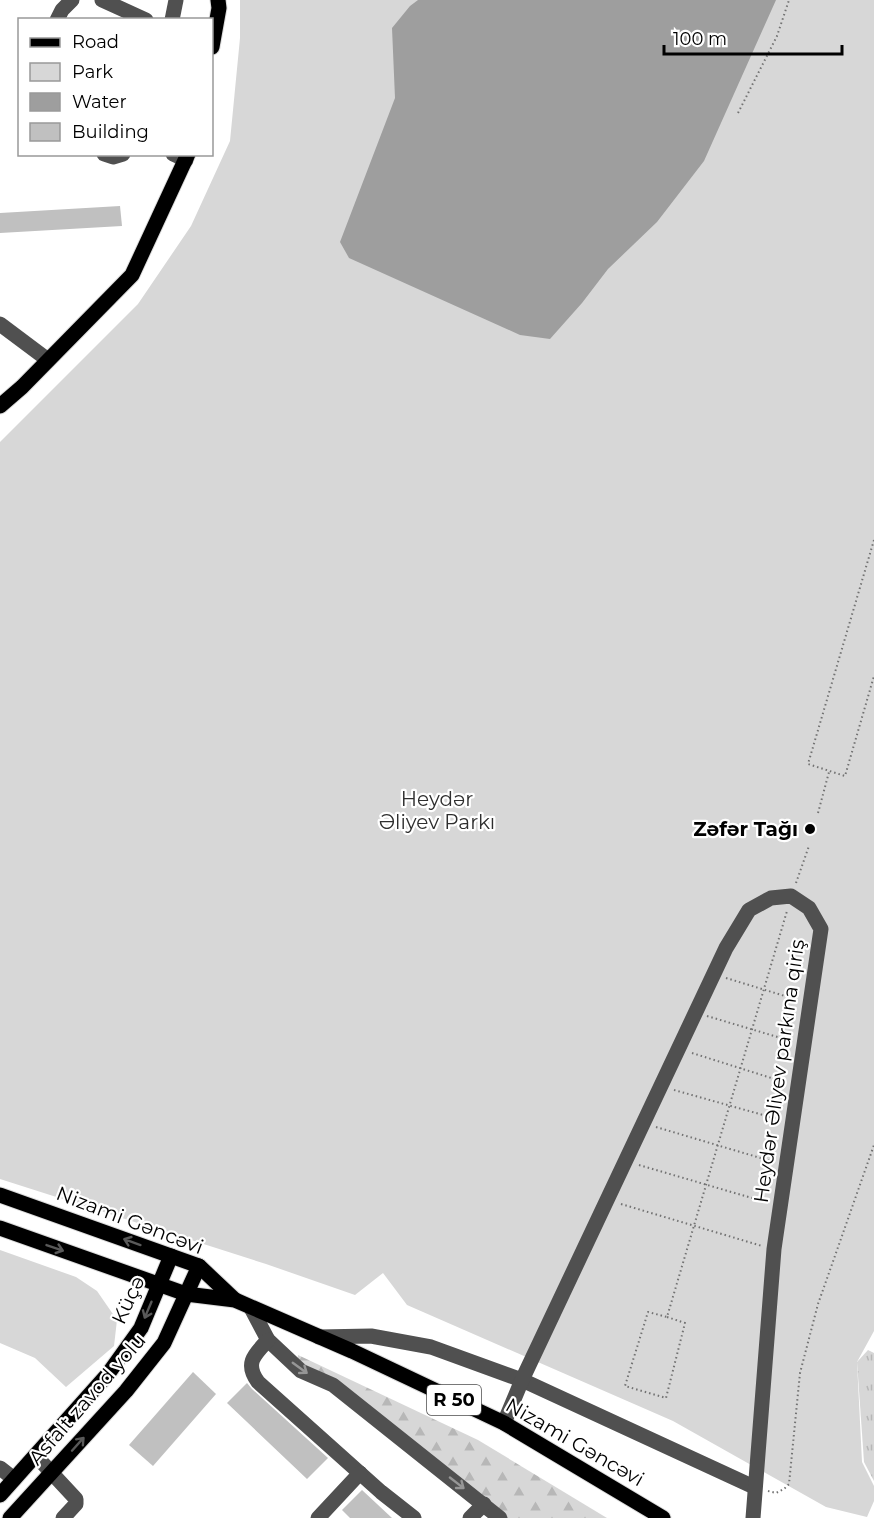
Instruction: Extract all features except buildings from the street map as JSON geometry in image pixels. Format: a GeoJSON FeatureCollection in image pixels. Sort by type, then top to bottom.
{"type":"FeatureCollection","features":[{"type":"Feature","properties":{"kind":"main road"},"geometry":{"type":"LineString","coordinates":[[213,41],[219,8],[218,0]]}},
{"type":"Feature","properties":{"kind":"main road"},"geometry":{"type":"LineString","coordinates":[[0,406],[132,275],[182,156]]}},
{"type":"Feature","properties":{"kind":"main road","name":"Nizami Gəncəvi"},"geometry":{"type":"LineString","coordinates":[[0,1195],[199,1266],[235,1300],[352,1351],[504,1423],[663,1518]]}},
{"type":"Feature","properties":{"kind":"main road","name":"Nizami Gəncəvi"},"geometry":{"type":"LineString","coordinates":[[0,1228],[186,1294],[235,1300]]}},
{"type":"Feature","properties":{"kind":"main road","name":"Küçə"},"geometry":{"type":"LineString","coordinates":[[0,1496],[108,1374],[141,1328],[171,1256]]}},
{"type":"Feature","properties":{"kind":"main road","name":"Asfalt zavod yolu"},"geometry":{"type":"LineString","coordinates":[[10,1518],[126,1391],[164,1343],[199,1266]]}},
{"type":"Feature","properties":{"kind":"street"},"geometry":{"type":"LineString","coordinates":[[58,18],[72,0]]}},
{"type":"Feature","properties":{"kind":"street"},"geometry":{"type":"LineString","coordinates":[[102,0],[142,18]]}},
{"type":"Feature","properties":{"kind":"street"},"geometry":{"type":"LineString","coordinates":[[172,18],[177,0]]}},
{"type":"Feature","properties":{"kind":"street"},"geometry":{"type":"LineString","coordinates":[[0,324],[48,360]]}},
{"type":"Feature","properties":{"kind":"street"},"geometry":{"type":"LineString","coordinates":[[504,1423],[522,1380],[726,948],[749,910],[771,898],[791,897]]}},
{"type":"Feature","properties":{"kind":"street","name":"Heydər Əliyev parkına qiriş"},"geometry":{"type":"LineString","coordinates":[[753,1518],[774,1249],[821,929],[809,908],[791,897]]}},
{"type":"Feature","properties":{"kind":"street"},"geometry":{"type":"LineString","coordinates":[[251,1308],[268,1340],[301,1371],[333,1385],[500,1518]]}},
{"type":"Feature","properties":{"kind":"street"},"geometry":{"type":"LineString","coordinates":[[319,1337],[371,1336],[431,1347],[522,1380],[754,1487]]}},
{"type":"Feature","properties":{"kind":"street"},"geometry":{"type":"LineString","coordinates":[[268,1340],[255,1354],[251,1364],[252,1374],[279,1401],[414,1518]]}},
{"type":"Feature","properties":{"kind":"street"},"geometry":{"type":"LineString","coordinates":[[36,1456],[76,1498],[76,1504],[63,1518]]}},
{"type":"Feature","properties":{"kind":"street"},"geometry":{"type":"LineString","coordinates":[[0,1468],[14,1479]]}},
{"type":"Feature","properties":{"kind":"street"},"geometry":{"type":"LineString","coordinates":[[318,1518],[360,1473]]}},
{"type":"Feature","properties":{"kind":"street"},"geometry":{"type":"LineString","coordinates":[[470,1518],[484,1504]]}},
{"type":"Feature","properties":{"kind":"path"},"geometry":{"type":"LineString","coordinates":[[738,113],[777,36],[789,0]]}},
{"type":"Feature","properties":{"kind":"path"},"geometry":{"type":"LineString","coordinates":[[874,540],[808,765],[845,776],[874,676]]}},
{"type":"Feature","properties":{"kind":"path"},"geometry":{"type":"LineString","coordinates":[[818,813],[829,771]]}},
{"type":"Feature","properties":{"kind":"path"},"geometry":{"type":"LineString","coordinates":[[667,1317],[791,897],[809,846]]}},
{"type":"Feature","properties":{"kind":"path"},"geometry":{"type":"LineString","coordinates":[[713,975],[809,1004]]}},
{"type":"Feature","properties":{"kind":"path"},"geometry":{"type":"LineString","coordinates":[[695,1012],[805,1045]]}},
{"type":"Feature","properties":{"kind":"path"},"geometry":{"type":"LineString","coordinates":[[678,1049],[798,1086]]}},
{"type":"Feature","properties":{"kind":"path"},"geometry":{"type":"LineString","coordinates":[[661,1086],[792,1123]]}},
{"type":"Feature","properties":{"kind":"path"},"geometry":{"type":"LineString","coordinates":[[643,1124],[785,1166]]}},
{"type":"Feature","properties":{"kind":"path"},"geometry":{"type":"LineString","coordinates":[[754,1487],[776,1493],[789,1484],[800,1373],[818,1304],[874,1145]]}},
{"type":"Feature","properties":{"kind":"path"},"geometry":{"type":"LineString","coordinates":[[626,1161],[780,1207]]}},
{"type":"Feature","properties":{"kind":"path"},"geometry":{"type":"LineString","coordinates":[[607,1200],[774,1249]]}},
{"type":"Feature","properties":{"kind":"path"},"geometry":{"type":"LineString","coordinates":[[648,1312],[667,1317],[685,1323],[666,1398],[625,1386],[648,1312]]}},
{"type":"Feature","properties":{"kind":"green space","name":"Heydər Əliyev Parkı"},"geometry":{"type":"Polygon","coordinates":[[[240,0],[874,0],[874,1331],[857,1362],[862,1462],[874,1486],[874,1501],[867,1517],[826,1507],[673,1421],[407,1305],[383,1273],[355,1295],[266,1264],[0,1179],[0,442],[138,304],[191,226],[230,141],[240,38],[240,0]]]}},
{"type":"Feature","properties":{"kind":"green space"},"geometry":{"type":"Polygon","coordinates":[[[0,1250],[76,1277],[97,1291],[117,1320],[114,1346],[66,1387],[35,1358],[0,1343],[0,1250]]]}},
{"type":"Feature","properties":{"kind":"green space"},"geometry":{"type":"Polygon","coordinates":[[[868,1350],[874,1353],[874,1481],[864,1462],[857,1362],[868,1350]]]}},
{"type":"Feature","properties":{"kind":"green space"},"geometry":{"type":"Polygon","coordinates":[[[298,1355],[478,1440],[607,1518],[507,1518],[297,1363],[298,1355]]]}},
{"type":"Feature","properties":{"kind":"water"},"geometry":{"type":"Polygon","coordinates":[[[418,0],[776,0],[704,161],[657,222],[608,269],[550,339],[520,335],[349,258],[340,242],[395,98],[392,28],[418,0]]]}},
{"type":"Feature","properties":{"kind":"place","name":"Zəfər Tağı"},"geometry":{"type":"Point","coordinates":[810,829]}}]}
